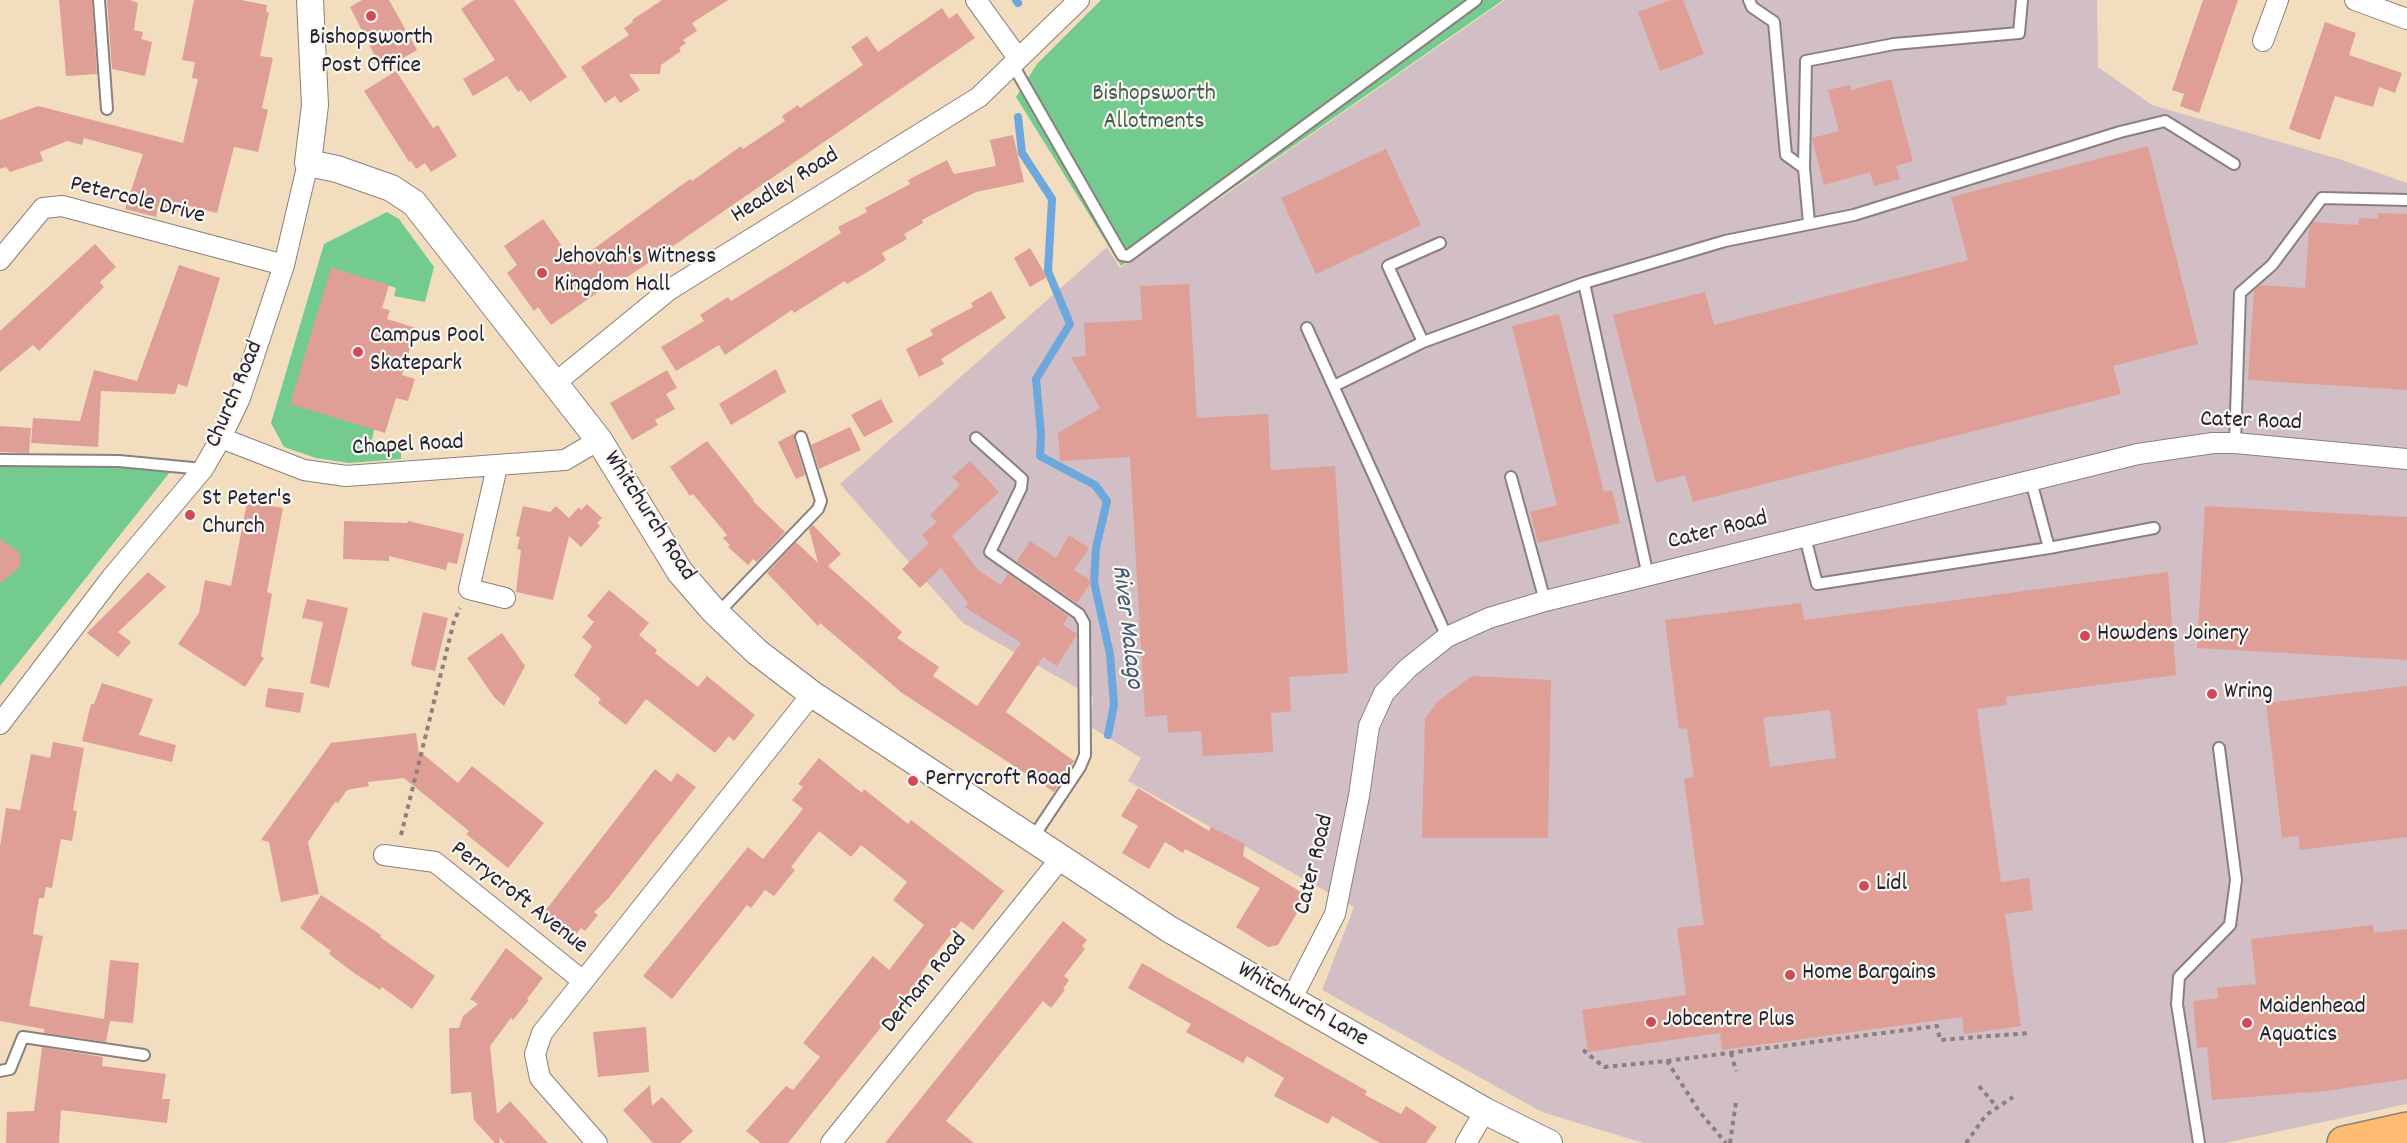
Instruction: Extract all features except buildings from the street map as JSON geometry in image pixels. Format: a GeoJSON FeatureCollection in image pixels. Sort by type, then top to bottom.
{"type":"FeatureCollection","features":[{"type":"Feature","properties":{"kind":"highway"},"geometry":{"type":"LineString","coordinates":[[2344,1143],[2407,1129]]}},
{"type":"Feature","properties":{"kind":"street","name":"Church Road"},"geometry":{"type":"LineString","coordinates":[[0,724],[112,577],[202,470],[221,438],[240,398],[284,265],[308,164],[316,96],[310,0]]}},
{"type":"Feature","properties":{"kind":"street"},"geometry":{"type":"LineString","coordinates":[[976,0],[1016,62]]}},
{"type":"Feature","properties":{"kind":"street","name":"Headley Road"},"geometry":{"type":"LineString","coordinates":[[554,384],[669,290],[979,97],[1079,0]]}},
{"type":"Feature","properties":{"kind":"street"},"geometry":{"type":"LineString","coordinates":[[2263,41],[2278,0]]}},
{"type":"Feature","properties":{"kind":"street"},"geometry":{"type":"LineString","coordinates":[[2355,0],[2381,4],[2407,19]]}},
{"type":"Feature","properties":{"kind":"street","name":"Whitchurch Road"},"geometry":{"type":"LineString","coordinates":[[308,164],[337,169],[391,188],[414,203],[599,440],[680,572],[717,614],[757,652],[812,694],[1061,858]]}},
{"type":"Feature","properties":{"kind":"street","name":"Petercole Drive"},"geometry":{"type":"LineString","coordinates":[[0,260],[43,208],[62,206],[284,265]]}},
{"type":"Feature","properties":{"kind":"street","name":"Chapel Road"},"geometry":{"type":"LineString","coordinates":[[221,438],[264,457],[324,475],[346,476],[497,467],[565,460],[599,440]]}},
{"type":"Feature","properties":{"kind":"street","name":"Cater Road"},"geometry":{"type":"LineString","coordinates":[[1291,1000],[1335,914],[1359,796],[1369,726],[1384,693],[1408,668],[1447,637],[1489,618],[1545,601],[2138,454],[2213,443],[2235,443],[2407,459]]}},
{"type":"Feature","properties":{"kind":"street"},"geometry":{"type":"LineString","coordinates":[[497,467],[469,589],[505,598]]}},
{"type":"Feature","properties":{"kind":"street"},"geometry":{"type":"LineString","coordinates":[[597,1143],[540,1078],[535,1054],[542,1033],[812,694]]}},
{"type":"Feature","properties":{"kind":"street","name":"Perrycroft Avenue"},"geometry":{"type":"LineString","coordinates":[[391,856],[435,862],[583,981]]}},
{"type":"Feature","properties":{"kind":"street","name":"Whitchurch Lane"},"geometry":{"type":"LineString","coordinates":[[1061,858],[1170,929],[1291,1000],[1485,1111],[1549,1143]]}},
{"type":"Feature","properties":{"kind":"street","name":"Derham Road"},"geometry":{"type":"LineString","coordinates":[[831,1143],[1061,858]]}},
{"type":"Feature","properties":{"kind":"street"},"geometry":{"type":"LineString","coordinates":[[1466,1143],[1485,1111]]}},
{"type":"Feature","properties":{"kind":"lane"},"geometry":{"type":"LineString","coordinates":[[99,0],[107,109]]}},
{"type":"Feature","properties":{"kind":"lane"},"geometry":{"type":"LineString","coordinates":[[1016,62],[1122,255],[1128,256],[1476,0]]}},
{"type":"Feature","properties":{"kind":"lane"},"geometry":{"type":"LineString","coordinates":[[1749,0],[1752,7],[1774,22],[1786,155],[1804,168]]}},
{"type":"Feature","properties":{"kind":"lane"},"geometry":{"type":"LineString","coordinates":[[1809,223],[1804,168],[1806,61],[1894,44],[2019,33],[2022,0]]}},
{"type":"Feature","properties":{"kind":"lane"},"geometry":{"type":"LineString","coordinates":[[1334,386],[1423,342],[1584,283],[1725,241],[1854,214],[2120,132],[2165,121],[2234,164]]}},
{"type":"Feature","properties":{"kind":"lane"},"geometry":{"type":"LineString","coordinates":[[2235,443],[2240,293],[2272,265],[2322,198],[2407,200]]}},
{"type":"Feature","properties":{"kind":"lane"},"geometry":{"type":"LineString","coordinates":[[1423,342],[1388,266],[1440,243]]}},
{"type":"Feature","properties":{"kind":"lane"},"geometry":{"type":"LineString","coordinates":[[1584,283],[1648,576]]}},
{"type":"Feature","properties":{"kind":"lane"},"geometry":{"type":"LineString","coordinates":[[1307,328],[1447,637]]}},
{"type":"Feature","properties":{"kind":"lane"},"geometry":{"type":"LineString","coordinates":[[717,614],[818,509],[820,501],[801,437]]}},
{"type":"Feature","properties":{"kind":"lane"},"geometry":{"type":"LineString","coordinates":[[976,438],[1022,479],[1021,488],[990,552],[1079,614],[1084,623],[1085,755],[1080,767],[1032,839]]}},
{"type":"Feature","properties":{"kind":"lane"},"geometry":{"type":"LineString","coordinates":[[0,460],[119,461],[202,470]]}},
{"type":"Feature","properties":{"kind":"lane"},"geometry":{"type":"LineString","coordinates":[[1511,477],[1545,601]]}},
{"type":"Feature","properties":{"kind":"lane"},"geometry":{"type":"LineString","coordinates":[[2031,480],[2049,548]]}},
{"type":"Feature","properties":{"kind":"lane"},"geometry":{"type":"LineString","coordinates":[[1805,537],[1817,584],[2049,548],[2154,528]]}},
{"type":"Feature","properties":{"kind":"lane"},"geometry":{"type":"LineString","coordinates":[[2199,1143],[2177,1004],[2179,977],[2230,925],[2236,880],[2219,748]]}},
{"type":"Feature","properties":{"kind":"lane"},"geometry":{"type":"LineString","coordinates":[[0,1071],[10,1069],[23,1036],[144,1055]]}},
{"type":"Feature","properties":{"kind":"path"},"geometry":{"type":"LineString","coordinates":[[391,856],[454,621],[469,589]]}},
{"type":"Feature","properties":{"kind":"path"},"geometry":{"type":"LineString","coordinates":[[1583,1050],[1604,1067],[1937,1026],[1940,1040],[2029,1033]]}},
{"type":"Feature","properties":{"kind":"path"},"geometry":{"type":"LineString","coordinates":[[1731,1053],[1736,1071]]}},
{"type":"Feature","properties":{"kind":"path"},"geometry":{"type":"LineString","coordinates":[[1667,1061],[1699,1111],[1728,1143]]}},
{"type":"Feature","properties":{"kind":"path"},"geometry":{"type":"LineString","coordinates":[[1978,1086],[1996,1106]]}},
{"type":"Feature","properties":{"kind":"path"},"geometry":{"type":"LineString","coordinates":[[1966,1143],[1986,1115],[1996,1106],[2013,1097]]}},
{"type":"Feature","properties":{"kind":"path"},"geometry":{"type":"LineString","coordinates":[[1728,1143],[1736,1102]]}},
{"type":"Feature","properties":{"kind":"shaded area"},"geometry":{"type":"Polygon","coordinates":[[[1505,0],[2097,0],[2098,67],[2152,105],[2339,159],[2407,183],[2407,1104],[2225,1143],[1643,1143],[1542,1112],[1322,990],[1354,907],[1128,781],[1141,758],[1091,727],[1093,697],[963,623],[840,484],[1107,247],[1120,268],[1505,0]]]}},
{"type":"Feature","properties":{"kind":"green space","name":"Bishopsworth Allotments"},"geometry":{"type":"Polygon","coordinates":[[[1101,0],[1503,0],[1121,266],[1016,97],[1037,64],[1101,0]]]}},
{"type":"Feature","properties":{"kind":"green space"},"geometry":{"type":"Polygon","coordinates":[[[387,212],[399,219],[434,267],[425,302],[394,296],[396,288],[331,268],[374,429],[372,440],[401,448],[401,459],[349,463],[316,458],[284,447],[271,423],[324,244],[387,212]]]}},
{"type":"Feature","properties":{"kind":"green space"},"geometry":{"type":"Polygon","coordinates":[[[0,465],[174,467],[0,686],[0,465]]]}},
{"type":"Feature","properties":{"kind":"waterway","name":"River Malago"},"geometry":{"type":"LineString","coordinates":[[1018,117],[1022,153],[1052,199],[1048,271],[1070,324],[1036,379],[1041,434],[1040,456],[1095,485],[1107,501],[1096,548],[1094,582],[1110,654],[1114,705],[1108,735]]}},
{"type":"Feature","properties":{"kind":"place","name":"Bishopsworth Post Office"},"geometry":{"type":"Point","coordinates":[371,16]}},
{"type":"Feature","properties":{"kind":"place","name":"Jehovah's Witness Kingdom Hall"},"geometry":{"type":"Point","coordinates":[542,273]}},
{"type":"Feature","properties":{"kind":"place","name":"Campus Pool Skatepark"},"geometry":{"type":"Point","coordinates":[358,352]}},
{"type":"Feature","properties":{"kind":"place","name":"St Peter's Church"},"geometry":{"type":"Point","coordinates":[190,515]}},
{"type":"Feature","properties":{"kind":"place","name":"Howdens Joinery"},"geometry":{"type":"Point","coordinates":[2085,636]}},
{"type":"Feature","properties":{"kind":"place","name":"Wring"},"geometry":{"type":"Point","coordinates":[2212,694]}},
{"type":"Feature","properties":{"kind":"place","name":"Perrycroft Road"},"geometry":{"type":"Point","coordinates":[913,781]}},
{"type":"Feature","properties":{"kind":"place","name":"Lidl"},"geometry":{"type":"Point","coordinates":[1864,886]}},
{"type":"Feature","properties":{"kind":"place","name":"Home Bargains"},"geometry":{"type":"Point","coordinates":[1790,975]}},
{"type":"Feature","properties":{"kind":"place","name":"Jobcentre Plus"},"geometry":{"type":"Point","coordinates":[1651,1022]}},
{"type":"Feature","properties":{"kind":"place","name":"Maidenhead Aquatics"},"geometry":{"type":"Point","coordinates":[2247,1023]}}]}
